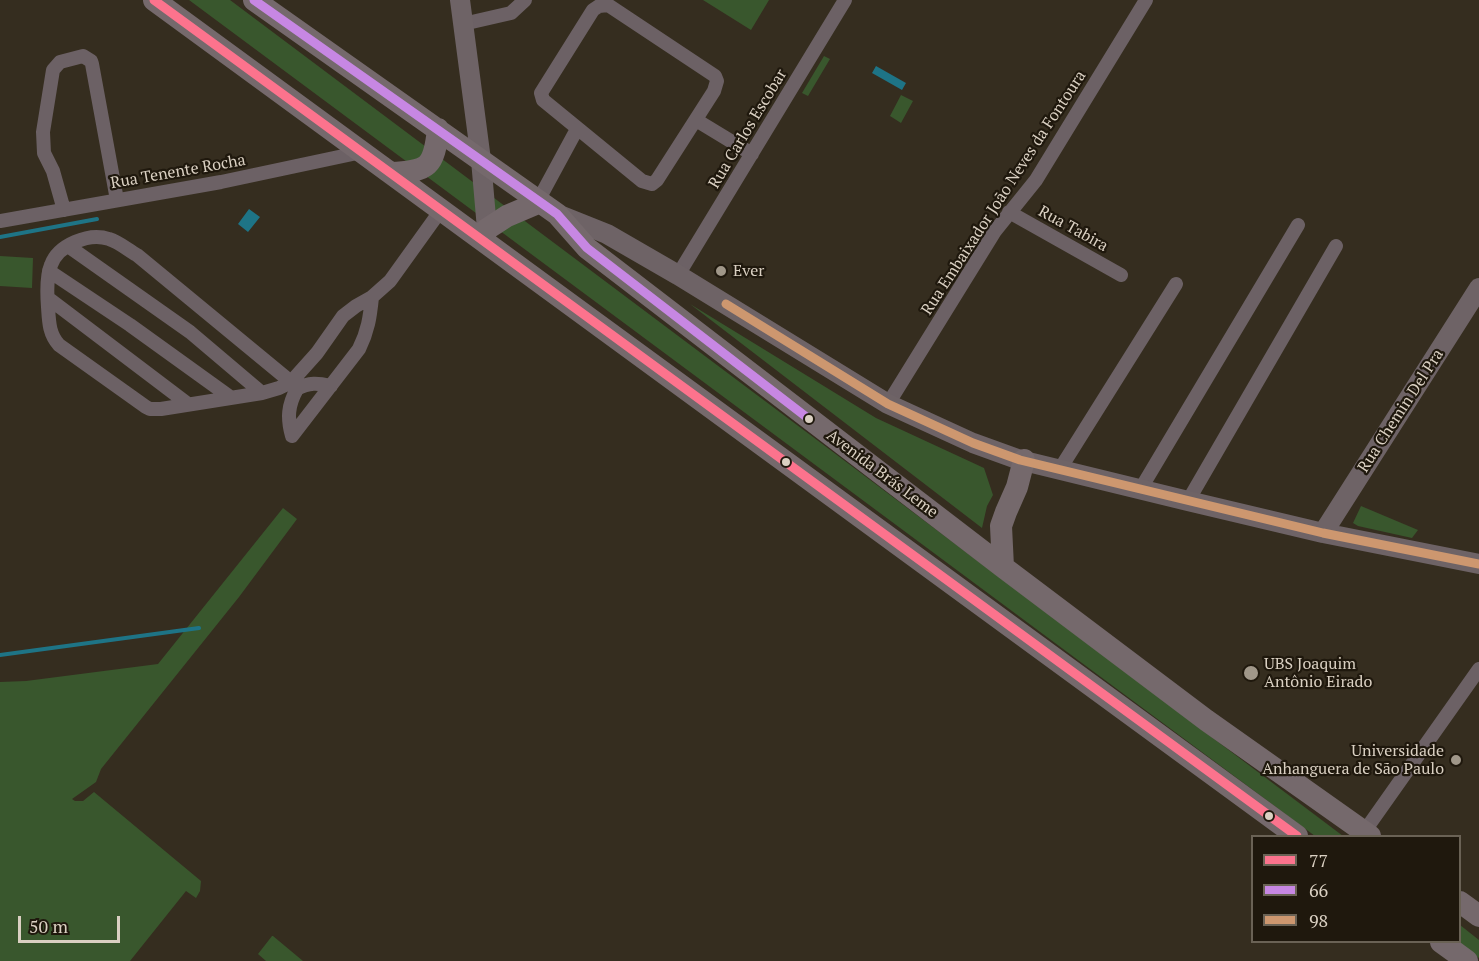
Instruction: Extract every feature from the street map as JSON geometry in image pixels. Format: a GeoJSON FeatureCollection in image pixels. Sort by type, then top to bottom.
{"type":"FeatureCollection","features":[{"type":"Feature","properties":{"kind":"main road"},"geometry":{"type":"LineString","coordinates":[[154,0],[441,210],[485,234],[1301,835]]}},
{"type":"Feature","properties":{"kind":"main road","name":"Avenida Brás Leme"},"geometry":{"type":"LineString","coordinates":[[254,0],[545,205],[594,254],[1206,720],[1365,835]]}},
{"type":"Feature","properties":{"kind":"main road"},"geometry":{"type":"LineString","coordinates":[[391,173],[411,172],[426,166],[436,151],[438,129]]}},
{"type":"Feature","properties":{"kind":"main road"},"geometry":{"type":"LineString","coordinates":[[485,234],[507,216],[545,205]]}},
{"type":"Feature","properties":{"kind":"main road"},"geometry":{"type":"LineString","coordinates":[[1003,567],[1001,526],[1024,460]]}},
{"type":"Feature","properties":{"kind":"main road"},"geometry":{"type":"LineString","coordinates":[[1461,903],[1479,916]]}},
{"type":"Feature","properties":{"kind":"main road"},"geometry":{"type":"LineString","coordinates":[[1442,943],[1467,961]]}},
{"type":"Feature","properties":{"kind":"street"},"geometry":{"type":"LineString","coordinates":[[460,0],[481,160],[485,234]]}},
{"type":"Feature","properties":{"kind":"street"},"geometry":{"type":"LineString","coordinates":[[463,24],[511,13],[525,0]]}},
{"type":"Feature","properties":{"kind":"street","name":"Rua Carlos Escobar"},"geometry":{"type":"LineString","coordinates":[[678,275],[845,0]]}},
{"type":"Feature","properties":{"kind":"street","name":"Rua Embaixador João Neves da Fontoura"},"geometry":{"type":"LineString","coordinates":[[888,404],[995,231],[1036,180],[1146,0]]}},
{"type":"Feature","properties":{"kind":"street"},"geometry":{"type":"LineString","coordinates":[[608,5],[715,76],[717,86],[657,180],[652,184],[642,181],[577,129],[545,103],[542,93],[596,7],[608,5]]}},
{"type":"Feature","properties":{"kind":"street"},"geometry":{"type":"LineString","coordinates":[[64,210],[53,171],[44,153],[44,132],[53,70],[60,62],[83,56],[92,64],[117,200]]}},
{"type":"Feature","properties":{"kind":"street"},"geometry":{"type":"LineString","coordinates":[[696,120],[752,154]]}},
{"type":"Feature","properties":{"kind":"street"},"geometry":{"type":"LineString","coordinates":[[577,129],[545,205],[607,234],[678,275],[888,404],[973,443],[1024,460],[1323,533],[1479,564]]}},
{"type":"Feature","properties":{"kind":"street","name":"Rua Tenente Rocha"},"geometry":{"type":"LineString","coordinates":[[0,221],[221,182],[362,152]]}},
{"type":"Feature","properties":{"kind":"street"},"geometry":{"type":"LineString","coordinates":[[372,297],[367,332],[359,349],[292,436],[288,413],[294,386],[343,316],[372,297],[390,281],[441,210]]}},
{"type":"Feature","properties":{"kind":"street","name":"Rua Tabira"},"geometry":{"type":"LineString","coordinates":[[1009,212],[1121,275]]}},
{"type":"Feature","properties":{"kind":"street"},"geometry":{"type":"LineString","coordinates":[[1140,489],[1298,225]]}},
{"type":"Feature","properties":{"kind":"street"},"geometry":{"type":"LineString","coordinates":[[294,386],[137,255],[110,239],[97,236],[82,239],[57,254],[49,271],[48,298],[50,330],[53,338],[59,345],[150,409],[262,393],[306,384],[318,383],[331,386]]}},
{"type":"Feature","properties":{"kind":"street"},"geometry":{"type":"LineString","coordinates":[[68,246],[189,332],[262,393]]}},
{"type":"Feature","properties":{"kind":"street"},"geometry":{"type":"LineString","coordinates":[[1188,501],[1336,246]]}},
{"type":"Feature","properties":{"kind":"street"},"geometry":{"type":"LineString","coordinates":[[49,271],[92,298],[230,397]]}},
{"type":"Feature","properties":{"kind":"street"},"geometry":{"type":"LineString","coordinates":[[1060,469],[1176,284]]}},
{"type":"Feature","properties":{"kind":"street","name":"Rua Chemin Del Pra"},"geometry":{"type":"LineString","coordinates":[[1323,533],[1479,288]]}},
{"type":"Feature","properties":{"kind":"street"},"geometry":{"type":"LineString","coordinates":[[48,298],[188,404]]}},
{"type":"Feature","properties":{"kind":"street"},"geometry":{"type":"LineString","coordinates":[[1365,835],[1479,669]]}},
{"type":"Feature","properties":{"kind":"green space"},"geometry":{"type":"Polygon","coordinates":[[[189,0],[230,0],[1342,835],[1314,835],[189,0]]]}},
{"type":"Feature","properties":{"kind":"green space"},"geometry":{"type":"Polygon","coordinates":[[[703,0],[769,0],[751,30],[703,0]]]}},
{"type":"Feature","properties":{"kind":"green space"},"geometry":{"type":"Polygon","coordinates":[[[824,56],[830,59],[808,96],[802,93],[824,56]]]}},
{"type":"Feature","properties":{"kind":"green space"},"geometry":{"type":"Polygon","coordinates":[[[901,95],[913,101],[901,123],[890,116],[901,95]]]}},
{"type":"Feature","properties":{"kind":"green space"},"geometry":{"type":"Polygon","coordinates":[[[0,256],[33,258],[32,288],[0,286],[0,256]]]}},
{"type":"Feature","properties":{"kind":"green space"},"geometry":{"type":"Polygon","coordinates":[[[690,304],[876,418],[984,468],[993,495],[987,506],[982,528],[690,304]]]}},
{"type":"Feature","properties":{"kind":"green space"},"geometry":{"type":"Polygon","coordinates":[[[1361,506],[1418,530],[1412,538],[1358,526],[1353,523],[1361,506]]]}},
{"type":"Feature","properties":{"kind":"green space"},"geometry":{"type":"Polygon","coordinates":[[[283,508],[297,519],[239,597],[101,769],[96,782],[72,799],[83,801],[94,792],[201,881],[200,891],[196,898],[186,891],[130,961],[0,961],[0,682],[26,681],[158,664],[283,508]]]}},
{"type":"Feature","properties":{"kind":"green space"},"geometry":{"type":"Polygon","coordinates":[[[1461,926],[1479,940],[1479,958],[1458,943],[1461,943],[1461,926]]]}},
{"type":"Feature","properties":{"kind":"green space"},"geometry":{"type":"Polygon","coordinates":[[[272,936],[303,961],[266,961],[258,954],[272,936]]]}},
{"type":"Feature","properties":{"kind":"water"},"geometry":{"type":"Polygon","coordinates":[[[876,66],[906,83],[902,90],[872,73],[876,66]]]}},
{"type":"Feature","properties":{"kind":"water"},"geometry":{"type":"Polygon","coordinates":[[[249,209],[260,217],[248,232],[238,224],[249,209]]]}},
{"type":"Feature","properties":{"kind":"waterway"},"geometry":{"type":"LineString","coordinates":[[0,237],[97,219]]}},
{"type":"Feature","properties":{"kind":"waterway"},"geometry":{"type":"LineString","coordinates":[[0,655],[199,628]]}},
{"type":"Feature","properties":{"kind":"transit line","name":"77"},"geometry":{"type":"LineString","coordinates":[[154,0],[1296,835]]}},
{"type":"Feature","properties":{"kind":"transit line","name":"66"},"geometry":{"type":"LineString","coordinates":[[254,0],[557,214],[587,248],[809,419]]}},
{"type":"Feature","properties":{"kind":"transit line","name":"98"},"geometry":{"type":"LineString","coordinates":[[726,304],[888,404],[973,443],[1020,460],[1323,533],[1479,564]]}},
{"type":"Feature","properties":{"kind":"place","name":"Ever"},"geometry":{"type":"Point","coordinates":[721,271]}},
{"type":"Feature","properties":{"kind":"place","name":"UBS Joaquim Antônio Eirado"},"geometry":{"type":"Point","coordinates":[1251,673]}},
{"type":"Feature","properties":{"kind":"place","name":"Universidade Anhanguera de São Paulo"},"geometry":{"type":"Point","coordinates":[1456,760]}}]}
